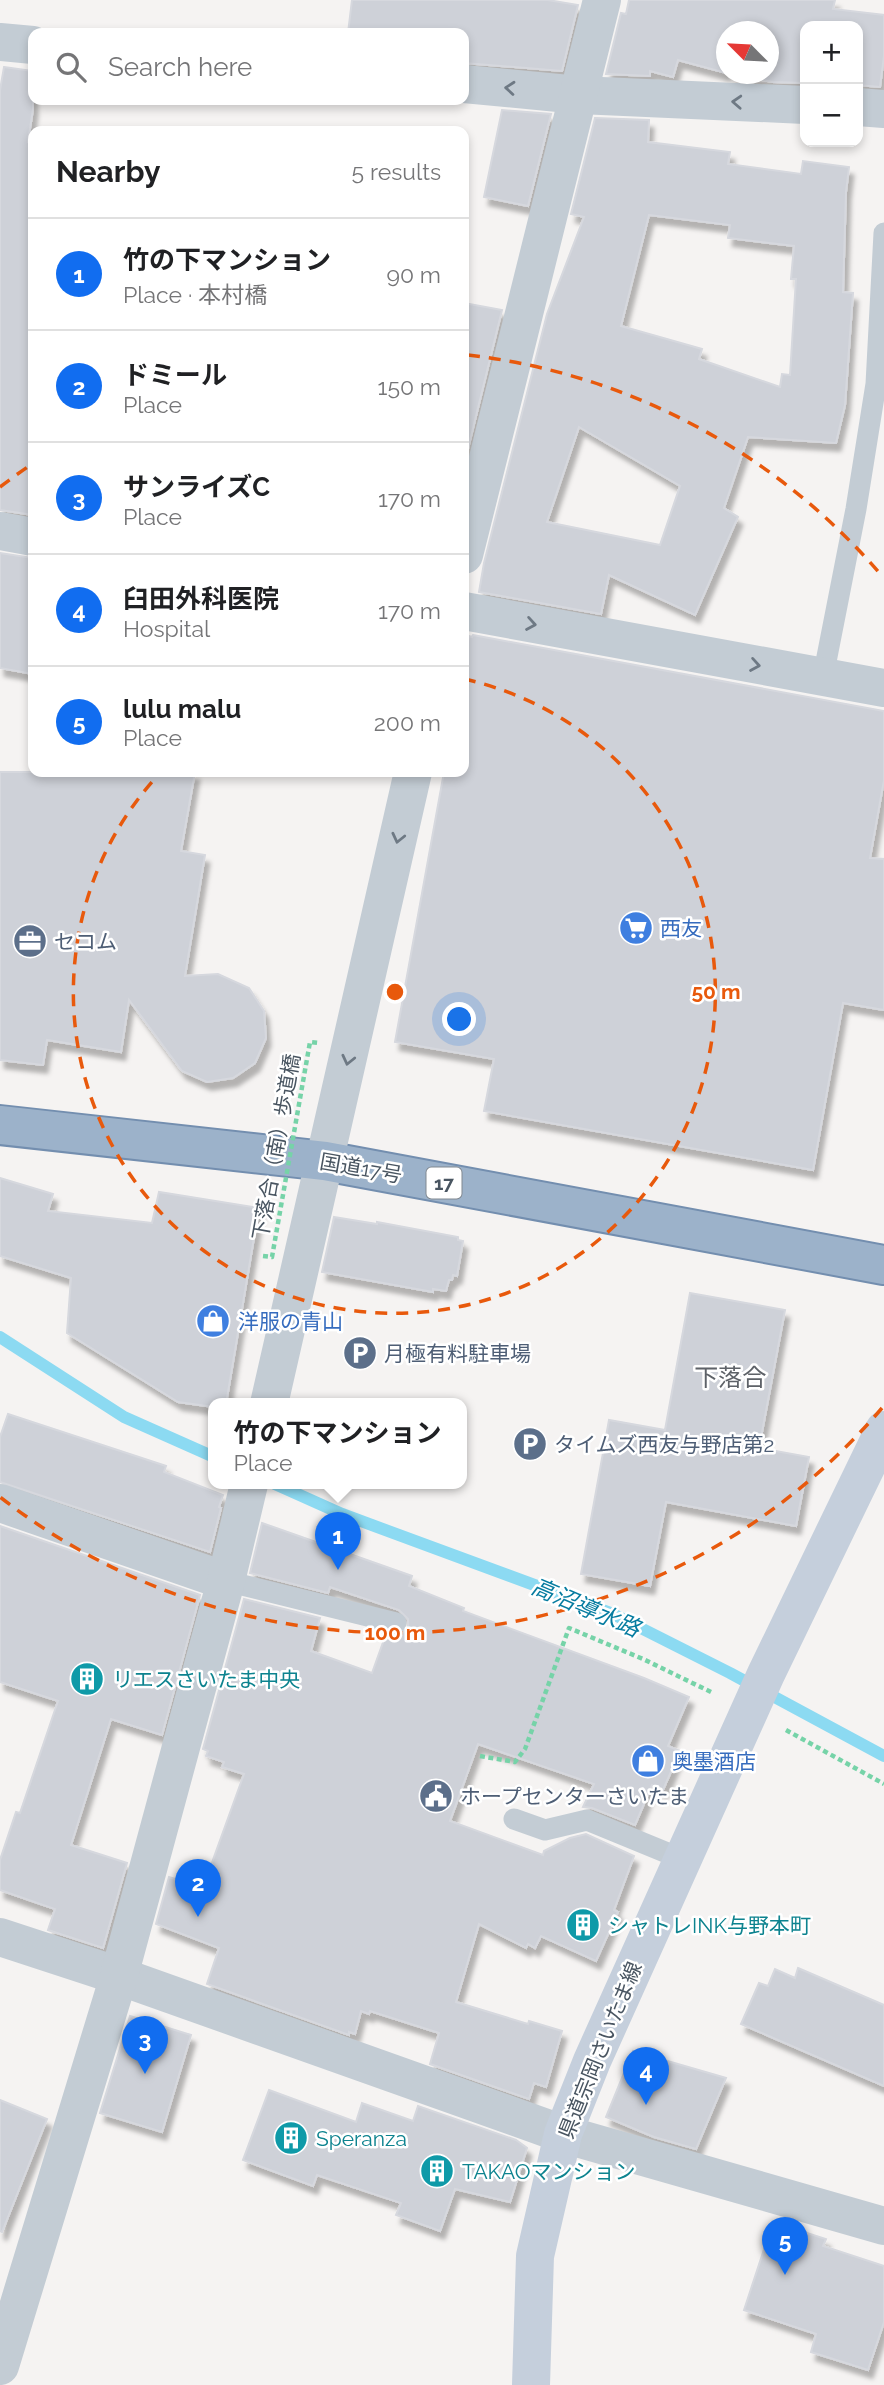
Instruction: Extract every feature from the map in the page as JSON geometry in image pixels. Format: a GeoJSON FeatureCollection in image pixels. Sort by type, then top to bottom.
{"type":"FeatureCollection","features":[{"type":"Feature","properties":{"kind":"highway","name":"国道17号"},"geometry":{"type":"LineString","coordinates":[[0,1125],[325,1161],[884,1265]]}},
{"type":"Feature","properties":{"kind":"main road","name":"県道宗岡さいたま線"},"geometry":{"type":"LineString","coordinates":[[531,2385],[535,2256],[563,2134],[592,2061],[755,1698],[884,1430]]}},
{"type":"Feature","properties":{"kind":"street"},"geometry":{"type":"LineString","coordinates":[[469,535],[602,0]]}},
{"type":"Feature","properties":{"kind":"street"},"geometry":{"type":"LineString","coordinates":[[0,42],[28,45]]}},
{"type":"Feature","properties":{"kind":"street"},"geometry":{"type":"LineString","coordinates":[[469,84],[579,94],[800,105]]}},
{"type":"Feature","properties":{"kind":"street"},"geometry":{"type":"LineString","coordinates":[[863,107],[884,109]]}},
{"type":"Feature","properties":{"kind":"street"},"geometry":{"type":"LineString","coordinates":[[0,531],[28,536]]}},
{"type":"Feature","properties":{"kind":"street"},"geometry":{"type":"LineString","coordinates":[[469,612],[884,688]]}},
{"type":"Feature","properties":{"kind":"street"},"geometry":{"type":"LineString","coordinates":[[270,1398],[412,777]]}},
{"type":"Feature","properties":{"kind":"street"},"geometry":{"type":"LineString","coordinates":[[0,2366],[119,1976],[226,1581],[248,1489]]}},
{"type":"Feature","properties":{"kind":"street"},"geometry":{"type":"LineString","coordinates":[[0,1503],[226,1581]]}},
{"type":"Feature","properties":{"kind":"street"},"geometry":{"type":"LineString","coordinates":[[0,1937],[119,1976],[563,2134],[884,2226]]}},
{"type":"Feature","properties":{"kind":"lane"},"geometry":{"type":"LineString","coordinates":[[823,677],[856,509],[876,384],[884,233]]}},
{"type":"Feature","properties":{"kind":"lane"},"geometry":{"type":"LineString","coordinates":[[226,1581],[396,1623]]}},
{"type":"Feature","properties":{"kind":"lane"},"geometry":{"type":"LineString","coordinates":[[514,1819],[545,1830],[587,1820],[682,1860]]}},
{"type":"Feature","properties":{"kind":"path","name":"下落合（南）歩道橋"},"geometry":{"type":"LineString","coordinates":[[263,1256],[272,1257],[310,1042],[319,1043]]}},
{"type":"Feature","properties":{"kind":"path"},"geometry":{"type":"LineString","coordinates":[[480,1756],[515,1762],[525,1749],[569,1628],[643,1659],[755,1698],[884,1783]]}},
{"type":"Feature","properties":{"kind":"building"},"geometry":{"type":"Polygon","coordinates":[[[352,0],[548,0],[578,5],[562,71],[469,63],[469,28],[349,28],[352,0]]]}},
{"type":"Feature","properties":{"kind":"building"},"geometry":{"type":"Polygon","coordinates":[[[629,0],[835,0],[833,9],[884,15],[884,56],[880,87],[863,85],[863,21],[800,21],[800,83],[779,82],[779,21],[716,21],[716,70],[678,60],[673,77],[650,71],[650,76],[606,74],[621,13],[626,14],[629,0]]]}},
{"type":"Feature","properties":{"kind":"building"},"geometry":{"type":"Polygon","coordinates":[[[4,67],[28,70],[28,105],[33,105],[33,109],[30,126],[28,126],[28,514],[0,510],[0,90],[4,67]]]}},
{"type":"Feature","properties":{"kind":"building"},"geometry":{"type":"Polygon","coordinates":[[[502,110],[551,114],[528,206],[484,197],[502,110]]]}},
{"type":"Feature","properties":{"kind":"building"},"geometry":{"type":"Polygon","coordinates":[[[595,118],[649,120],[648,142],[730,152],[728,164],[801,174],[803,161],[849,167],[843,292],[853,293],[845,405],[836,443],[748,437],[724,508],[738,517],[695,615],[609,575],[601,614],[479,592],[547,314],[584,217],[571,214],[595,118]],[[649,215],[621,326],[702,349],[699,359],[780,387],[782,374],[790,375],[796,279],[791,279],[794,246],[728,238],[730,225],[649,215]],[[579,427],[547,522],[660,545],[680,486],[579,427]]]}},
{"type":"Feature","properties":{"kind":"building"},"geometry":{"type":"Polygon","coordinates":[[[469,304],[502,310],[469,445],[469,304]]]}},
{"type":"Feature","properties":{"kind":"building"},"geometry":{"type":"Polygon","coordinates":[[[0,553],[28,557],[28,673],[0,668],[0,553]]]}},
{"type":"Feature","properties":{"kind":"building","name":"西友"},"geometry":{"type":"Polygon","coordinates":[[[473,635],[884,711],[884,780],[870,858],[884,859],[884,1010],[843,1003],[813,1170],[484,1111],[494,1059],[395,1042],[443,777],[469,777],[469,636],[473,635]]]}},
{"type":"Feature","properties":{"kind":"building"},"geometry":{"type":"Polygon","coordinates":[[[0,772],[28,772],[28,777],[194,777],[181,851],[205,855],[185,976],[218,974],[249,988],[264,1011],[266,1038],[255,1063],[233,1078],[207,1082],[182,1071],[129,1000],[121,1052],[47,1040],[43,1065],[0,1060],[0,772]]]}},
{"type":"Feature","properties":{"kind":"building"},"geometry":{"type":"Polygon","coordinates":[[[0,1178],[53,1194],[48,1211],[152,1223],[159,1192],[259,1208],[227,1398],[208,1398],[208,1406],[178,1402],[67,1333],[71,1278],[0,1256],[0,1178]]]}},
{"type":"Feature","properties":{"kind":"building"},"geometry":{"type":"Polygon","coordinates":[[[334,1217],[458,1237],[458,1240],[463,1241],[457,1276],[453,1275],[452,1280],[449,1280],[446,1291],[433,1289],[433,1292],[322,1272],[334,1217]]]}},
{"type":"Feature","properties":{"kind":"building"},"geometry":{"type":"Polygon","coordinates":[[[690,1293],[785,1310],[759,1448],[809,1457],[796,1526],[666,1502],[650,1586],[581,1574],[609,1420],[665,1430],[690,1293]]]}},
{"type":"Feature","properties":{"kind":"building"},"geometry":{"type":"Polygon","coordinates":[[[8,1414],[166,1466],[164,1472],[223,1495],[210,1552],[0,1482],[0,1437],[8,1414]]]}},
{"type":"Feature","properties":{"kind":"building"},"geometry":{"type":"Polygon","coordinates":[[[262,1523],[412,1576],[409,1586],[464,1608],[463,1611],[689,1697],[668,1746],[680,1751],[663,1790],[652,1785],[635,1825],[583,1807],[594,1784],[478,1744],[450,1821],[543,1855],[544,1851],[570,1838],[586,1834],[634,1856],[614,1910],[618,1912],[596,1961],[541,1936],[535,1948],[528,1944],[526,1948],[479,1924],[456,2002],[528,2024],[529,2021],[562,2031],[546,2087],[534,2083],[529,2099],[430,2064],[439,2033],[370,2011],[369,2014],[361,2011],[355,2034],[349,2032],[349,2035],[207,1984],[219,1948],[156,1924],[169,1877],[195,1885],[199,1877],[206,1879],[244,1774],[222,1767],[224,1762],[206,1756],[208,1751],[203,1749],[244,1599],[320,1618],[311,1651],[372,1673],[386,1634],[400,1635],[408,1627],[408,1619],[399,1610],[330,1587],[328,1593],[250,1573],[262,1523]]]}},
{"type":"Feature","properties":{"kind":"building"},"geometry":{"type":"Polygon","coordinates":[[[0,1526],[200,1595],[162,1735],[111,1719],[71,1845],[127,1863],[103,1948],[48,1930],[55,1909],[0,1890],[0,1860],[16,1812],[20,1813],[58,1701],[0,1682],[0,1526]]]}},
{"type":"Feature","properties":{"kind":"building"},"geometry":{"type":"Polygon","coordinates":[[[798,1968],[884,2005],[884,2086],[741,2024],[759,1983],[768,1986],[775,1969],[795,1978],[798,1968]]]}},
{"type":"Feature","properties":{"kind":"building"},"geometry":{"type":"Polygon","coordinates":[[[130,2016],[191,2035],[162,2132],[100,2113],[130,2016]]]}},
{"type":"Feature","properties":{"kind":"building"},"geometry":{"type":"Polygon","coordinates":[[[633,2051],[726,2078],[696,2149],[654,2137],[606,2117],[633,2051]]]}},
{"type":"Feature","properties":{"kind":"building"},"geometry":{"type":"Polygon","coordinates":[[[269,2090],[356,2122],[362,2103],[413,2121],[418,2106],[516,2140],[527,2148],[510,2202],[455,2189],[440,2231],[396,2215],[401,2203],[317,2175],[313,2186],[243,2160],[269,2090]]]}},
{"type":"Feature","properties":{"kind":"building"},"geometry":{"type":"Polygon","coordinates":[[[0,2100],[47,2119],[2,2232],[0,2231],[0,2100]]]}},
{"type":"Feature","properties":{"kind":"building"},"geometry":{"type":"Polygon","coordinates":[[[773,2222],[826,2239],[823,2246],[884,2266],[884,2322],[868,2370],[811,2352],[816,2334],[744,2310],[773,2222]]]}},
{"type":"Feature","properties":{"kind":"waterway","name":"高沼導水路"},"geometry":{"type":"LineString","coordinates":[[0,1337],[124,1417],[208,1454]]}},
{"type":"Feature","properties":{"kind":"waterway","name":"高沼導水路"},"geometry":{"type":"LineString","coordinates":[[286,1489],[342,1514],[613,1614],[884,1756]]}},
{"type":"Feature","properties":{"kind":"place","name":"西友"},"geometry":{"type":"Point","coordinates":[636,928]}},
{"type":"Feature","properties":{"kind":"place","name":"セコム"},"geometry":{"type":"Point","coordinates":[30,941]}},
{"type":"Feature","properties":{"kind":"place","name":"洋服の青山"},"geometry":{"type":"Point","coordinates":[213,1321]}},
{"type":"Feature","properties":{"kind":"place","name":"月極有料駐車場"},"geometry":{"type":"Point","coordinates":[360,1353]}},
{"type":"Feature","properties":{"kind":"place","name":"タイムズ西友与野店第2"},"geometry":{"type":"Point","coordinates":[530,1444]}},
{"type":"Feature","properties":{"kind":"place","name":"竹の下マンション"},"geometry":{"type":"Point","coordinates":[338,1570]}},
{"type":"Feature","properties":{"kind":"place","name":"リエスさいたま中央"},"geometry":{"type":"Point","coordinates":[87,1679]}},
{"type":"Feature","properties":{"kind":"place","name":"奥墨酒店"},"geometry":{"type":"Point","coordinates":[648,1761]}},
{"type":"Feature","properties":{"kind":"place","name":"ホープセンターさいたま"},"geometry":{"type":"Point","coordinates":[436,1796]}},
{"type":"Feature","properties":{"kind":"place","name":"ドミール"},"geometry":{"type":"Point","coordinates":[198,1917]}},
{"type":"Feature","properties":{"kind":"place","name":"シャトレINK与野本町"},"geometry":{"type":"Point","coordinates":[583,1925]}},
{"type":"Feature","properties":{"kind":"place","name":"サンライズC"},"geometry":{"type":"Point","coordinates":[145,2074]}},
{"type":"Feature","properties":{"kind":"place","name":"臼田外科医院"},"geometry":{"type":"Point","coordinates":[646,2105]}},
{"type":"Feature","properties":{"kind":"place","name":"Speranza"},"geometry":{"type":"Point","coordinates":[291,2138]}},
{"type":"Feature","properties":{"kind":"place","name":"TAKAOマンション"},"geometry":{"type":"Point","coordinates":[437,2171]}},
{"type":"Feature","properties":{"kind":"place","name":"lulu malu"},"geometry":{"type":"Point","coordinates":[785,2275]}},
{"type":"Feature","properties":{"kind":"district","name":"下落合"},"geometry":{"type":"Point","coordinates":[730,1377]}}]}
